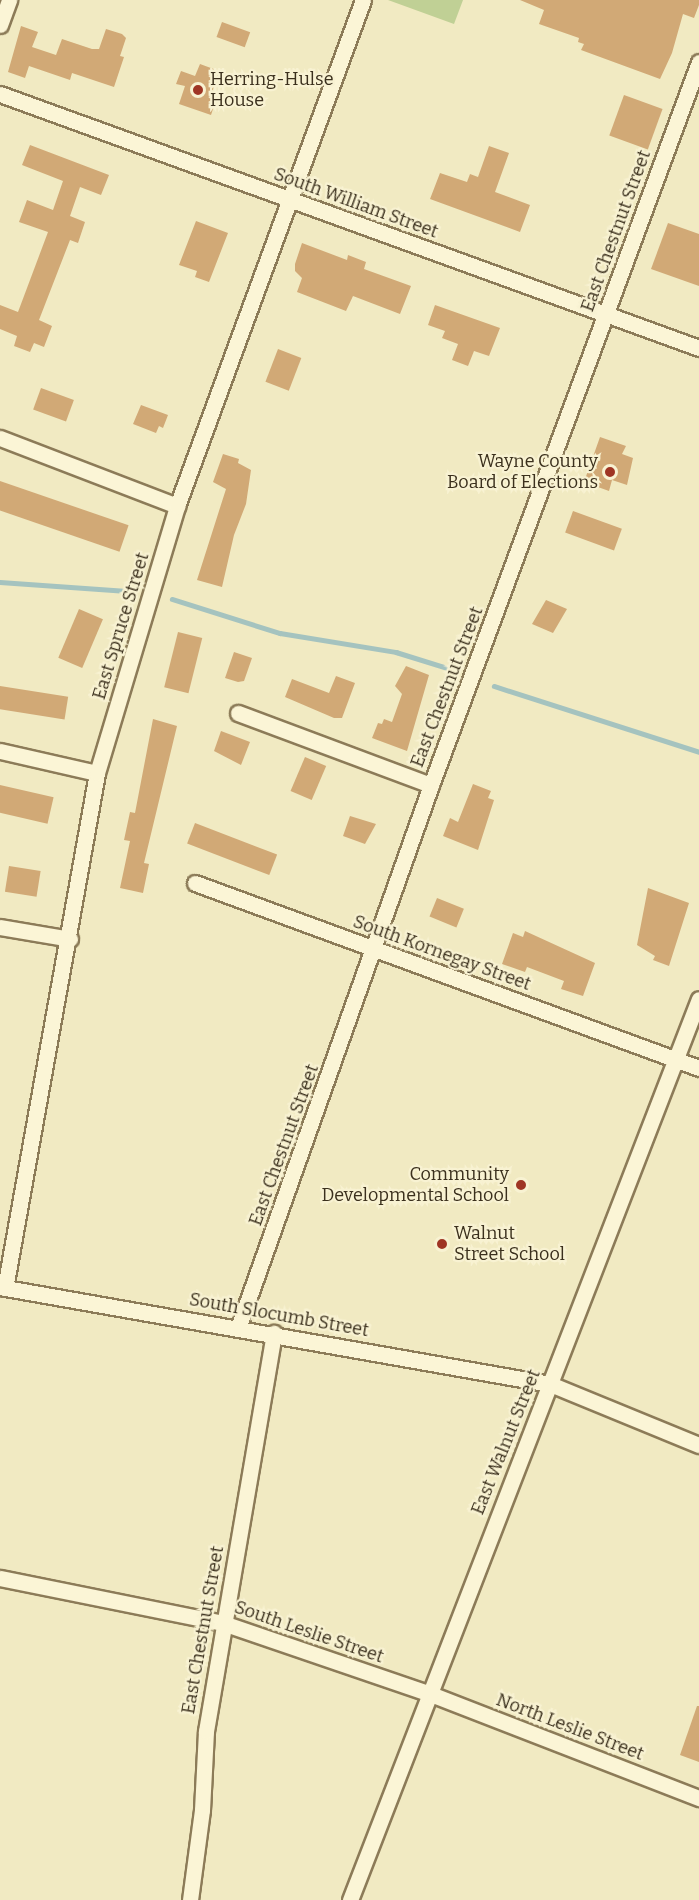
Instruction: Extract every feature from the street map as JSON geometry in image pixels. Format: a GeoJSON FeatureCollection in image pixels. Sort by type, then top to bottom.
{"type":"FeatureCollection","features":[{"type":"Feature","properties":{"kind":"street"},"geometry":{"type":"LineString","coordinates":[[0,25],[9,0]]}},
{"type":"Feature","properties":{"kind":"street","name":"East Spruce Street"},"geometry":{"type":"LineString","coordinates":[[3,1288],[70,939],[97,773],[177,506],[363,0]]}},
{"type":"Feature","properties":{"kind":"street","name":"East Chestnut Street"},"geometry":{"type":"LineString","coordinates":[[238,1328],[375,951],[431,784],[606,315],[694,93],[699,62]]}},
{"type":"Feature","properties":{"kind":"street","name":"South William Street"},"geometry":{"type":"LineString","coordinates":[[0,93],[699,348]]}},
{"type":"Feature","properties":{"kind":"street"},"geometry":{"type":"LineString","coordinates":[[0,438],[177,506]]}},
{"type":"Feature","properties":{"kind":"street"},"geometry":{"type":"LineString","coordinates":[[238,712],[431,784]]}},
{"type":"Feature","properties":{"kind":"street"},"geometry":{"type":"LineString","coordinates":[[0,751],[97,773]]}},
{"type":"Feature","properties":{"kind":"street","name":"South Kornegay Street"},"geometry":{"type":"LineString","coordinates":[[195,883],[375,951],[699,1068]]}},
{"type":"Feature","properties":{"kind":"street"},"geometry":{"type":"LineString","coordinates":[[0,927],[70,939]]}},
{"type":"Feature","properties":{"kind":"street","name":"East Walnut Street"},"geometry":{"type":"LineString","coordinates":[[350,1900],[428,1693],[699,999]]}},
{"type":"Feature","properties":{"kind":"street","name":"South Slocumb Street"},"geometry":{"type":"LineString","coordinates":[[3,1288],[274,1333],[550,1384],[699,1444]]}},
{"type":"Feature","properties":{"kind":"street","name":"East Chestnut Street"},"geometry":{"type":"LineString","coordinates":[[189,1900],[202,1810],[206,1731],[274,1333]]}},
{"type":"Feature","properties":{"kind":"street","name":"South Leslie Street"},"geometry":{"type":"LineString","coordinates":[[0,1578],[223,1623],[428,1693]]}},
{"type":"Feature","properties":{"kind":"street","name":"North Leslie Street"},"geometry":{"type":"LineString","coordinates":[[428,1693],[699,1798]]}},
{"type":"Feature","properties":{"kind":"green space"},"geometry":{"type":"Polygon","coordinates":[[[388,0],[463,0],[454,24],[388,0]]]}},
{"type":"Feature","properties":{"kind":"building"},"geometry":{"type":"Polygon","coordinates":[[[520,0],[699,0],[699,5],[694,18],[683,14],[672,53],[660,79],[581,50],[584,44],[578,42],[579,38],[539,24],[544,10],[520,0]]]}},
{"type":"Feature","properties":{"kind":"building"},"geometry":{"type":"Polygon","coordinates":[[[222,22],[250,32],[245,47],[217,37],[222,22]]]}},
{"type":"Feature","properties":{"kind":"building"},"geometry":{"type":"Polygon","coordinates":[[[21,26],[38,32],[32,47],[56,55],[62,39],[92,49],[99,49],[106,29],[122,34],[126,38],[120,56],[124,57],[114,87],[72,73],[70,80],[29,66],[25,78],[8,72],[21,26]]]}},
{"type":"Feature","properties":{"kind":"building","name":"Herring-Hulse House"},"geometry":{"type":"Polygon","coordinates":[[[200,64],[219,71],[211,95],[217,97],[211,115],[179,104],[185,86],[176,84],[181,71],[195,76],[200,64]]]}},
{"type":"Feature","properties":{"kind":"building"},"geometry":{"type":"Polygon","coordinates":[[[624,95],[663,109],[648,149],[609,135],[624,95]]]}},
{"type":"Feature","properties":{"kind":"building"},"geometry":{"type":"Polygon","coordinates":[[[30,145],[109,175],[101,195],[80,187],[70,216],[85,222],[78,243],[70,240],[39,320],[52,326],[44,347],[34,343],[30,352],[14,346],[17,336],[0,329],[0,305],[18,312],[48,232],[19,222],[27,200],[53,210],[63,181],[22,165],[30,145]]]}},
{"type":"Feature","properties":{"kind":"building"},"geometry":{"type":"Polygon","coordinates":[[[489,146],[509,153],[495,192],[530,205],[520,232],[430,199],[440,173],[467,182],[470,174],[478,177],[489,146]]]}},
{"type":"Feature","properties":{"kind":"building"},"geometry":{"type":"Polygon","coordinates":[[[196,221],[228,233],[209,282],[195,277],[197,271],[179,265],[196,221]]]}},
{"type":"Feature","properties":{"kind":"building"},"geometry":{"type":"Polygon","coordinates":[[[668,223],[699,234],[699,286],[651,269],[668,223]]]}},
{"type":"Feature","properties":{"kind":"building"},"geometry":{"type":"Polygon","coordinates":[[[302,243],[347,260],[348,255],[366,262],[364,269],[411,286],[400,314],[353,296],[346,311],[297,292],[302,278],[295,271],[295,264],[302,243]]]}},
{"type":"Feature","properties":{"kind":"building"},"geometry":{"type":"Polygon","coordinates":[[[435,305],[500,328],[489,356],[474,351],[468,366],[452,360],[458,344],[442,338],[445,331],[428,325],[435,305]]]}},
{"type":"Feature","properties":{"kind":"building"},"geometry":{"type":"Polygon","coordinates":[[[278,349],[301,358],[289,391],[265,382],[278,349]]]}},
{"type":"Feature","properties":{"kind":"building"},"geometry":{"type":"Polygon","coordinates":[[[41,388],[74,400],[66,422],[33,410],[41,388]]]}},
{"type":"Feature","properties":{"kind":"building"},"geometry":{"type":"Polygon","coordinates":[[[141,405],[168,415],[163,428],[159,426],[156,433],[133,424],[141,405]]]}},
{"type":"Feature","properties":{"kind":"building","name":"Wayne County Board of Elections"},"geometry":{"type":"Polygon","coordinates":[[[600,437],[626,446],[622,454],[633,458],[627,485],[612,480],[609,491],[584,482],[600,437]]]}},
{"type":"Feature","properties":{"kind":"building"},"geometry":{"type":"Polygon","coordinates":[[[223,454],[239,459],[238,463],[251,470],[246,504],[234,535],[222,587],[197,580],[226,489],[213,482],[223,454]]]}},
{"type":"Feature","properties":{"kind":"building"},"geometry":{"type":"Polygon","coordinates":[[[0,481],[129,525],[119,552],[0,511],[0,481]]]}},
{"type":"Feature","properties":{"kind":"building"},"geometry":{"type":"Polygon","coordinates":[[[573,511],[622,529],[614,550],[565,533],[573,511]]]}},
{"type":"Feature","properties":{"kind":"building"},"geometry":{"type":"Polygon","coordinates":[[[546,600],[567,609],[553,633],[532,624],[546,600]]]}},
{"type":"Feature","properties":{"kind":"building"},"geometry":{"type":"Polygon","coordinates":[[[79,609],[103,619],[82,668],[58,658],[79,609]]]}},
{"type":"Feature","properties":{"kind":"building"},"geometry":{"type":"Polygon","coordinates":[[[178,632],[202,638],[188,693],[164,687],[178,632]]]}},
{"type":"Feature","properties":{"kind":"building"},"geometry":{"type":"Polygon","coordinates":[[[234,652],[252,658],[244,681],[238,682],[225,678],[234,652]]]}},
{"type":"Feature","properties":{"kind":"building"},"geometry":{"type":"Polygon","coordinates":[[[406,666],[429,675],[407,751],[372,738],[378,723],[382,724],[384,719],[392,722],[402,694],[395,686],[406,666]]]}},
{"type":"Feature","properties":{"kind":"building"},"geometry":{"type":"Polygon","coordinates":[[[336,676],[355,683],[342,718],[334,718],[285,697],[292,679],[329,693],[336,676]]]}},
{"type":"Feature","properties":{"kind":"building"},"geometry":{"type":"Polygon","coordinates":[[[0,686],[68,697],[65,720],[0,709],[0,686]]]}},
{"type":"Feature","properties":{"kind":"building"},"geometry":{"type":"Polygon","coordinates":[[[153,719],[177,726],[144,863],[149,864],[143,893],[120,888],[130,841],[124,840],[130,812],[135,813],[153,719]]]}},
{"type":"Feature","properties":{"kind":"building"},"geometry":{"type":"Polygon","coordinates":[[[221,731],[250,742],[241,765],[214,751],[221,731]]]}},
{"type":"Feature","properties":{"kind":"building"},"geometry":{"type":"Polygon","coordinates":[[[305,757],[326,766],[312,800],[291,791],[305,757]]]}},
{"type":"Feature","properties":{"kind":"building"},"geometry":{"type":"Polygon","coordinates":[[[473,784],[491,791],[488,798],[494,800],[478,850],[443,836],[450,818],[458,822],[473,784]]]}},
{"type":"Feature","properties":{"kind":"building"},"geometry":{"type":"Polygon","coordinates":[[[0,785],[54,797],[48,824],[0,813],[0,785]]]}},
{"type":"Feature","properties":{"kind":"building"},"geometry":{"type":"Polygon","coordinates":[[[350,816],[376,824],[365,844],[343,836],[350,816]]]}},
{"type":"Feature","properties":{"kind":"building"},"geometry":{"type":"Polygon","coordinates":[[[195,823],[277,855],[269,875],[187,844],[195,823]]]}},
{"type":"Feature","properties":{"kind":"building"},"geometry":{"type":"Polygon","coordinates":[[[9,866],[41,871],[37,897],[5,892],[9,866]]]}},
{"type":"Feature","properties":{"kind":"building"},"geometry":{"type":"Polygon","coordinates":[[[648,888],[689,903],[669,966],[653,960],[655,956],[637,945],[648,888]]]}},
{"type":"Feature","properties":{"kind":"building"},"geometry":{"type":"Polygon","coordinates":[[[437,898],[464,909],[456,927],[430,917],[437,898]]]}},
{"type":"Feature","properties":{"kind":"building"},"geometry":{"type":"Polygon","coordinates":[[[525,931],[595,963],[583,996],[561,989],[564,981],[527,967],[525,972],[502,964],[513,933],[523,937],[525,931]]]}},
{"type":"Feature","properties":{"kind":"building"},"geometry":{"type":"Polygon","coordinates":[[[697,1706],[699,1706],[699,1762],[680,1755],[697,1706]]]}},
{"type":"Feature","properties":{"kind":"waterway"},"geometry":{"type":"LineString","coordinates":[[0,582],[127,591]]}},
{"type":"Feature","properties":{"kind":"waterway"},"geometry":{"type":"LineString","coordinates":[[172,599],[280,633],[396,652],[451,669]]}},
{"type":"Feature","properties":{"kind":"waterway"},"geometry":{"type":"LineString","coordinates":[[494,686],[699,752]]}},
{"type":"Feature","properties":{"kind":"place","name":"Herring-Hulse House"},"geometry":{"type":"Point","coordinates":[198,90]}},
{"type":"Feature","properties":{"kind":"place","name":"Wayne County Board of Elections"},"geometry":{"type":"Point","coordinates":[610,472]}},
{"type":"Feature","properties":{"kind":"place","name":"Community Developmental School"},"geometry":{"type":"Point","coordinates":[521,1185]}},
{"type":"Feature","properties":{"kind":"place","name":"Walnut Street School"},"geometry":{"type":"Point","coordinates":[442,1244]}}]}
